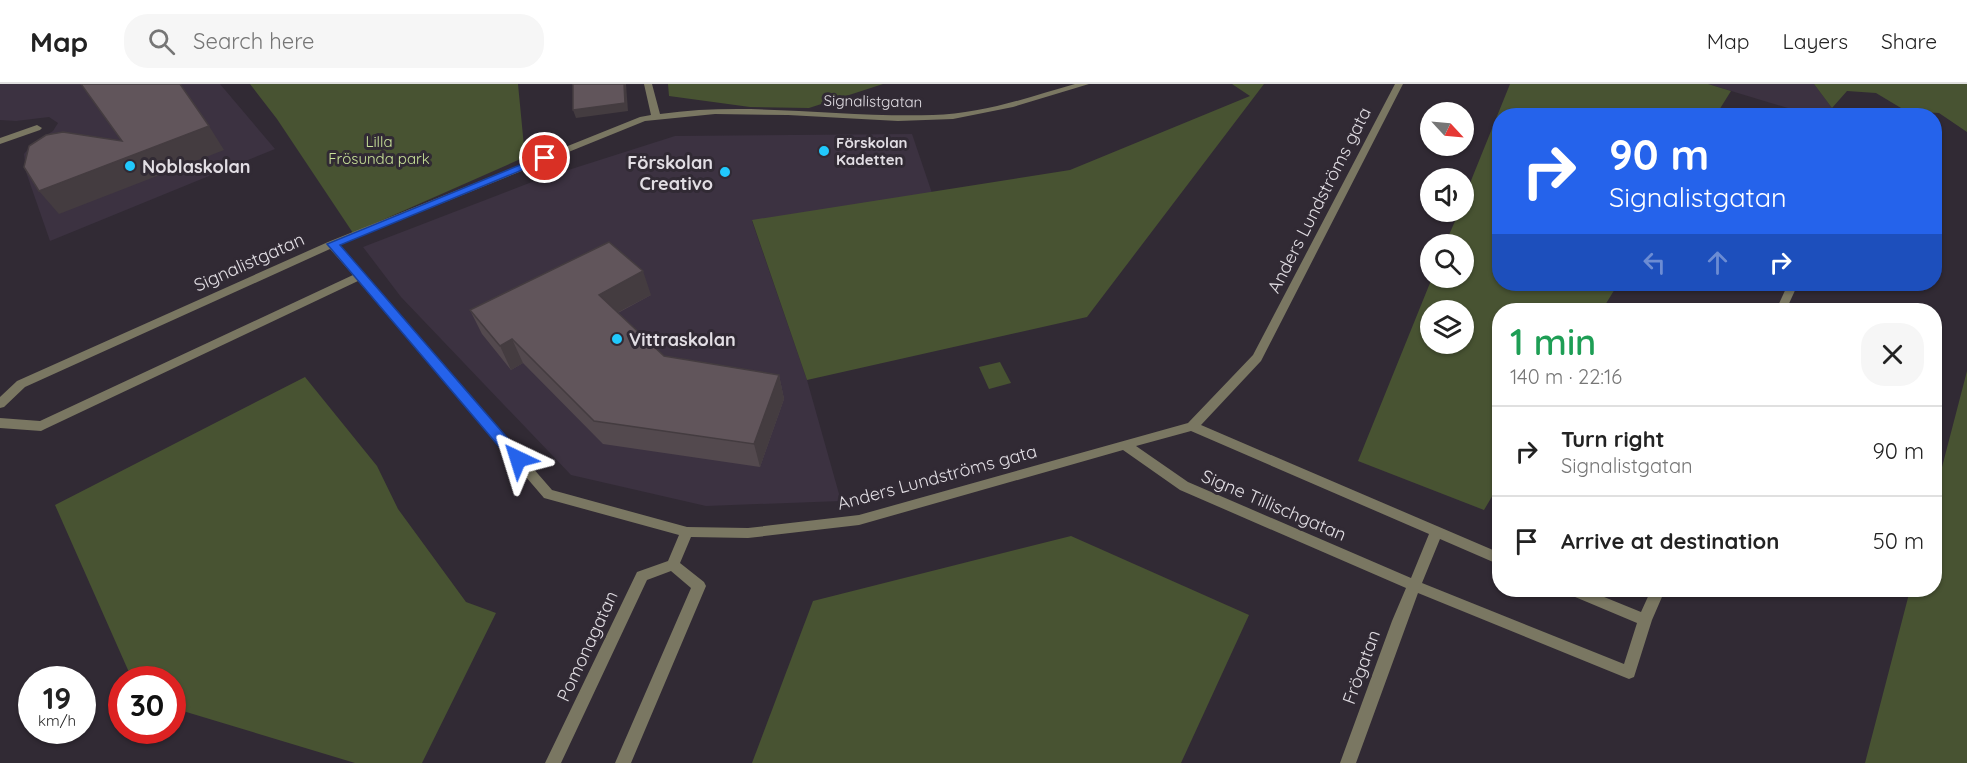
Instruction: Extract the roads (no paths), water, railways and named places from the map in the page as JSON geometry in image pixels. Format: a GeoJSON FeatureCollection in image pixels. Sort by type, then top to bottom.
{"type":"FeatureCollection","features":[{"type":"Feature","properties":{"kind":"street"},"geometry":{"type":"LineString","coordinates":[[648,84],[656,117]]}},
{"type":"Feature","properties":{"kind":"street","name":"Signalistgatan"},"geometry":{"type":"LineString","coordinates":[[0,404],[21,384],[332,244],[643,119],[688,111],[936,118],[984,111],[1085,84]]}},
{"type":"Feature","properties":{"kind":"street","name":"Anders Lundströms gata"},"geometry":{"type":"LineString","coordinates":[[332,244],[548,494],[687,532],[748,533],[859,520],[1192,426],[1257,358],[1399,84]]}},
{"type":"Feature","properties":{"kind":"street"},"geometry":{"type":"LineString","coordinates":[[0,141],[37,128]]}},
{"type":"Feature","properties":{"kind":"street"},"geometry":{"type":"LineString","coordinates":[[0,423],[41,426],[359,276]]}},
{"type":"Feature","properties":{"kind":"street"},"geometry":{"type":"LineString","coordinates":[[1192,426],[1492,556]]}},
{"type":"Feature","properties":{"kind":"street","name":"Signe Tillischgatan"},"geometry":{"type":"LineString","coordinates":[[1125,445],[1184,486],[1415,586],[1629,672],[1645,620],[1655,597]]}},
{"type":"Feature","properties":{"kind":"street"},"geometry":{"type":"LineString","coordinates":[[623,763],[699,586],[673,565],[687,532]]}},
{"type":"Feature","properties":{"kind":"street"},"geometry":{"type":"LineString","coordinates":[[1415,586],[1437,532]]}},
{"type":"Feature","properties":{"kind":"street","name":"Pomonagatan"},"geometry":{"type":"LineString","coordinates":[[553,763],[642,576],[673,565]]}},
{"type":"Feature","properties":{"kind":"street","name":"Frögatan"},"geometry":{"type":"LineString","coordinates":[[1348,763],[1399,621],[1415,586]]}},
{"type":"Feature","properties":{"kind":"street"},"geometry":{"type":"LineString","coordinates":[[1590,597],[1645,620]]}},
{"type":"Feature","properties":{"kind":"place","name":"Förskolan Kadetten"},"geometry":{"type":"Point","coordinates":[824,151]}},
{"type":"Feature","properties":{"kind":"place","name":"Noblaskolan"},"geometry":{"type":"Point","coordinates":[130,166]}},
{"type":"Feature","properties":{"kind":"place","name":"Förskolan Creativo"},"geometry":{"type":"Point","coordinates":[725,172]}},
{"type":"Feature","properties":{"kind":"place","name":"Vittraskolan"},"geometry":{"type":"Point","coordinates":[617,339]}},
{"type":"Feature","properties":{"kind":"park label","name":"Lilla Frösunda park"},"geometry":{"type":"Point","coordinates":[379,150]}}]}
